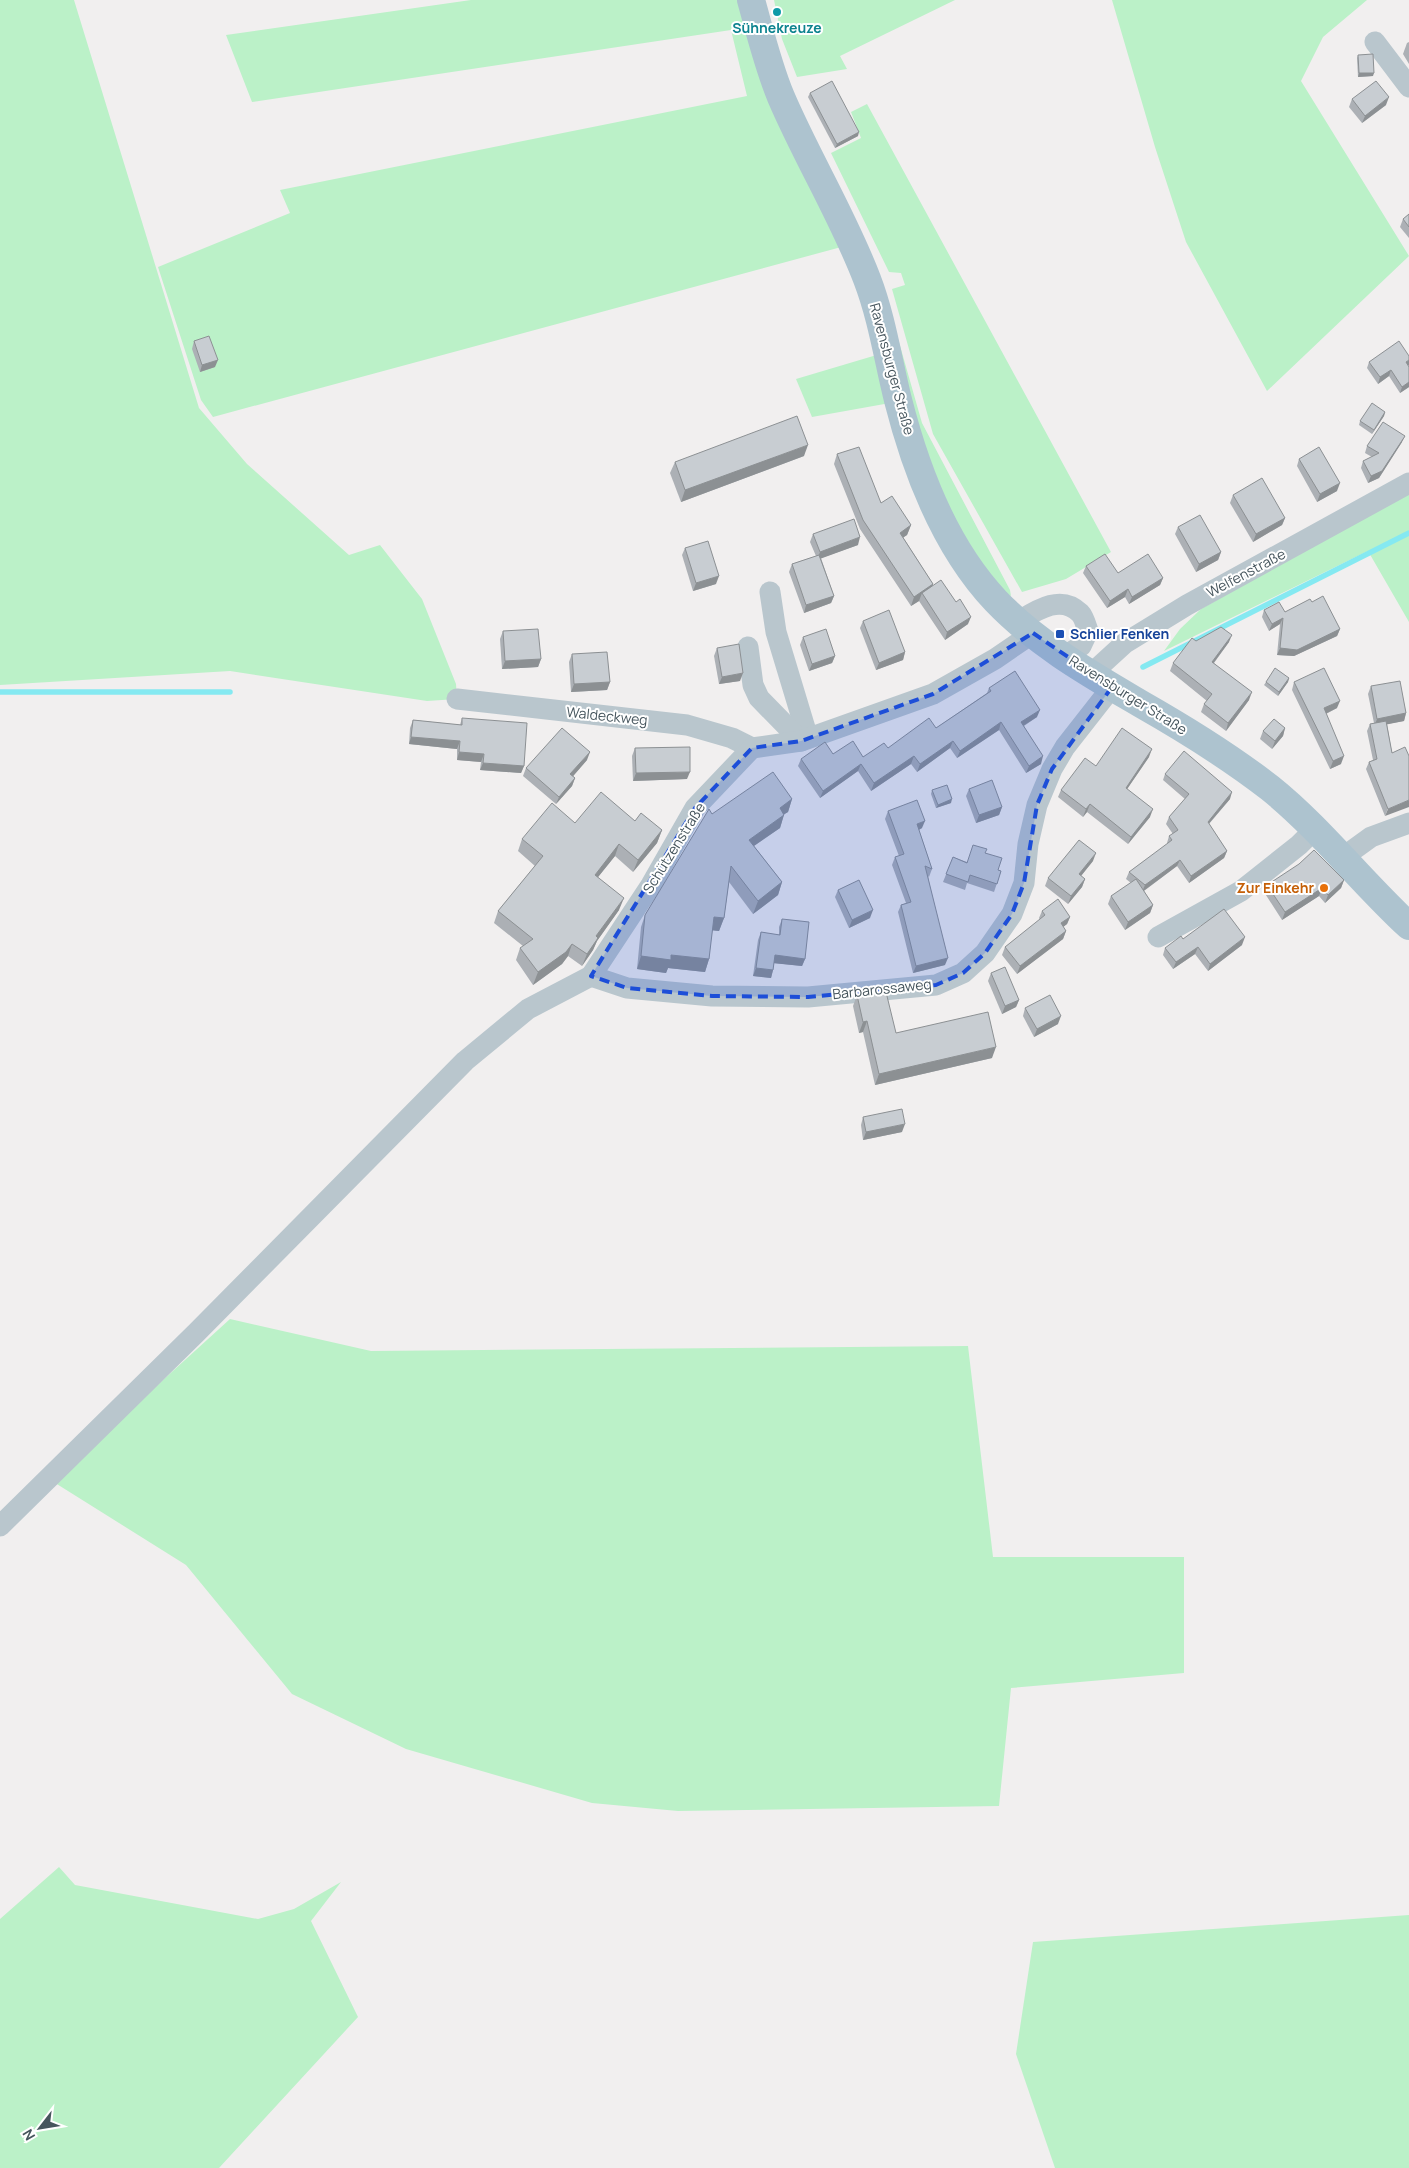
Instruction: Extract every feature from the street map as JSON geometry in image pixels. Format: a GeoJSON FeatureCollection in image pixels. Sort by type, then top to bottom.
{"type":"FeatureCollection","features":[{"type":"Feature","properties":{"kind":"main road","name":"Ravensburger Straße"},"geometry":{"type":"LineString","coordinates":[[751,0],[780,95],[847,231],[866,277],[886,342],[899,402],[917,462],[938,514],[962,557],[996,600],[1026,627],[1064,656],[1101,681],[1199,739],[1271,789],[1409,926]]}},
{"type":"Feature","properties":{"kind":"street"},"geometry":{"type":"LineString","coordinates":[[1375,42],[1409,87]]}},
{"type":"Feature","properties":{"kind":"street","name":"Welfenstraße"},"geometry":{"type":"LineString","coordinates":[[1101,681],[1124,643],[1187,605],[1409,483]]}},
{"type":"Feature","properties":{"kind":"street"},"geometry":{"type":"LineString","coordinates":[[770,592],[776,632],[805,740]]}},
{"type":"Feature","properties":{"kind":"street"},"geometry":{"type":"LineString","coordinates":[[752,748],[805,740],[933,694],[995,659],[1045,605],[1069,605],[1081,614],[1088,631],[1081,646],[1064,656]]}},
{"type":"Feature","properties":{"kind":"street"},"geometry":{"type":"LineString","coordinates":[[748,648],[753,685],[759,698],[805,740]]}},
{"type":"Feature","properties":{"kind":"street","name":"Barbarossaweg"},"geometry":{"type":"LineString","coordinates":[[591,976],[627,988],[665,992],[712,996],[808,997],[936,985],[963,973],[985,952],[1012,914],[1024,883],[1028,844],[1037,805],[1052,769],[1101,681]]}},
{"type":"Feature","properties":{"kind":"street","name":"Waldeckweg"},"geometry":{"type":"LineString","coordinates":[[457,699],[687,725],[732,738],[752,748]]}},
{"type":"Feature","properties":{"kind":"street","name":"Schützenstraße"},"geometry":{"type":"LineString","coordinates":[[0,1526],[197,1332],[465,1061],[528,1008],[591,976],[651,885],[695,808],[752,748]]}},
{"type":"Feature","properties":{"kind":"street"},"geometry":{"type":"LineString","coordinates":[[1342,858],[1371,837],[1409,823]]}},
{"type":"Feature","properties":{"kind":"street"},"geometry":{"type":"LineString","coordinates":[[1158,937],[1241,891],[1299,845],[1314,830]]}},
{"type":"Feature","properties":{"kind":"highlighted area"},"geometry":{"type":"Polygon","coordinates":[[[1033,633],[1112,687],[1052,769],[1037,805],[1024,883],[1012,914],[985,953],[963,973],[936,985],[808,997],[712,996],[627,988],[591,976],[695,808],[752,748],[801,741],[933,694],[1033,633]]]}},
{"type":"Feature","properties":{"kind":"green space"},"geometry":{"type":"Polygon","coordinates":[[[0,0],[74,0],[199,408],[247,464],[349,555],[380,545],[422,599],[456,684],[457,699],[427,701],[230,671],[0,685],[0,0]]]}},
{"type":"Feature","properties":{"kind":"green space"},"geometry":{"type":"Polygon","coordinates":[[[471,0],[741,0],[845,246],[213,417],[201,400],[158,267],[290,213],[280,190],[747,96],[731,30],[252,102],[226,35],[471,0]]]}},
{"type":"Feature","properties":{"kind":"green space"},"geometry":{"type":"Polygon","coordinates":[[[774,0],[955,0],[840,56],[847,69],[797,77],[782,39],[774,0]]]}},
{"type":"Feature","properties":{"kind":"green space"},"geometry":{"type":"Polygon","coordinates":[[[1112,0],[1367,0],[1323,37],[1301,81],[1409,256],[1267,391],[1186,242],[1155,147],[1112,0]]]}},
{"type":"Feature","properties":{"kind":"green space"},"geometry":{"type":"Polygon","coordinates":[[[867,104],[1111,552],[1066,579],[1022,592],[933,434],[892,289],[905,285],[901,273],[889,272],[831,153],[861,138],[851,112],[867,104]]]}},
{"type":"Feature","properties":{"kind":"green space"},"geometry":{"type":"Polygon","coordinates":[[[885,293],[922,423],[1010,590],[1011,596],[996,587],[964,541],[925,456],[885,293]]]}},
{"type":"Feature","properties":{"kind":"green space"},"geometry":{"type":"Polygon","coordinates":[[[880,354],[890,403],[812,417],[796,379],[880,354]]]}},
{"type":"Feature","properties":{"kind":"green space"},"geometry":{"type":"Polygon","coordinates":[[[1409,491],[1409,622],[1368,551],[1164,651],[1180,629],[1201,609],[1409,491]]]}},
{"type":"Feature","properties":{"kind":"green space"},"geometry":{"type":"Polygon","coordinates":[[[230,1319],[371,1351],[968,1346],[993,1557],[1184,1557],[1184,1673],[1011,1688],[999,1806],[678,1811],[592,1803],[406,1749],[292,1694],[186,1565],[52,1481],[230,1319]]]}},
{"type":"Feature","properties":{"kind":"green space"},"geometry":{"type":"Polygon","coordinates":[[[59,1867],[75,1885],[258,1919],[294,1909],[341,1882],[311,1921],[358,2017],[219,2168],[0,2168],[0,1919],[59,1867]]]}},
{"type":"Feature","properties":{"kind":"green space"},"geometry":{"type":"Polygon","coordinates":[[[1409,1915],[1409,2168],[1055,2168],[1016,2054],[1033,1942],[1409,1915]]]}},
{"type":"Feature","properties":{"kind":"building"},"geometry":{"type":"Polygon","coordinates":[[[1373,54],[1374,73],[1359,73],[1358,55],[1373,54]]]}},
{"type":"Feature","properties":{"kind":"building"},"geometry":{"type":"Polygon","coordinates":[[[832,81],[859,132],[837,144],[810,93],[832,81]]]}},
{"type":"Feature","properties":{"kind":"building"},"geometry":{"type":"Polygon","coordinates":[[[1376,81],[1389,97],[1365,116],[1352,99],[1376,81]]]}},
{"type":"Feature","properties":{"kind":"building"},"geometry":{"type":"Polygon","coordinates":[[[1409,214],[1409,227],[1403,219],[1409,214]]]}},
{"type":"Feature","properties":{"kind":"building"},"geometry":{"type":"Polygon","coordinates":[[[209,336],[218,360],[202,365],[194,341],[209,336]]]}},
{"type":"Feature","properties":{"kind":"building"},"geometry":{"type":"Polygon","coordinates":[[[1399,341],[1409,356],[1409,360],[1406,362],[1409,367],[1409,382],[1402,387],[1391,370],[1380,377],[1369,362],[1399,341]]]}},
{"type":"Feature","properties":{"kind":"building"},"geometry":{"type":"Polygon","coordinates":[[[1372,403],[1385,412],[1374,430],[1360,421],[1372,403]]]}},
{"type":"Feature","properties":{"kind":"building"},"geometry":{"type":"Polygon","coordinates":[[[797,416],[808,445],[685,490],[675,462],[797,416]]]}},
{"type":"Feature","properties":{"kind":"building"},"geometry":{"type":"Polygon","coordinates":[[[1383,422],[1405,436],[1382,471],[1371,476],[1363,461],[1379,453],[1367,446],[1383,422]]]}},
{"type":"Feature","properties":{"kind":"building"},"geometry":{"type":"Polygon","coordinates":[[[859,447],[881,503],[892,496],[911,525],[900,533],[933,584],[914,597],[863,520],[837,454],[859,447]]]}},
{"type":"Feature","properties":{"kind":"building"},"geometry":{"type":"Polygon","coordinates":[[[1319,447],[1340,483],[1320,494],[1299,459],[1319,447]]]}},
{"type":"Feature","properties":{"kind":"building"},"geometry":{"type":"Polygon","coordinates":[[[1262,478],[1285,518],[1256,534],[1233,495],[1262,478]]]}},
{"type":"Feature","properties":{"kind":"building"},"geometry":{"type":"Polygon","coordinates":[[[1200,515],[1221,552],[1199,564],[1178,527],[1200,515]]]}},
{"type":"Feature","properties":{"kind":"building"},"geometry":{"type":"Polygon","coordinates":[[[854,519],[860,537],[820,552],[813,534],[854,519]]]}},
{"type":"Feature","properties":{"kind":"building"},"geometry":{"type":"Polygon","coordinates":[[[708,541],[719,576],[696,583],[685,548],[708,541]]]}},
{"type":"Feature","properties":{"kind":"building"},"geometry":{"type":"Polygon","coordinates":[[[1105,554],[1118,573],[1148,554],[1163,578],[1132,597],[1128,589],[1110,601],[1086,566],[1105,554]]]}},
{"type":"Feature","properties":{"kind":"building"},"geometry":{"type":"Polygon","coordinates":[[[819,555],[834,596],[806,605],[792,564],[819,555]]]}},
{"type":"Feature","properties":{"kind":"building"},"geometry":{"type":"Polygon","coordinates":[[[941,580],[956,602],[960,599],[971,617],[947,632],[922,593],[941,580]]]}},
{"type":"Feature","properties":{"kind":"building"},"geometry":{"type":"Polygon","coordinates":[[[1323,596],[1340,629],[1297,650],[1280,648],[1283,618],[1272,624],[1264,610],[1279,602],[1285,612],[1310,599],[1312,602],[1323,596]]]}},
{"type":"Feature","properties":{"kind":"building"},"geometry":{"type":"Polygon","coordinates":[[[889,610],[905,652],[879,663],[863,621],[889,610]]]}},
{"type":"Feature","properties":{"kind":"building"},"geometry":{"type":"Polygon","coordinates":[[[1221,627],[1232,635],[1212,662],[1252,692],[1228,723],[1204,704],[1212,694],[1173,663],[1192,638],[1196,641],[1221,627]]]}},
{"type":"Feature","properties":{"kind":"building"},"geometry":{"type":"Polygon","coordinates":[[[538,629],[541,659],[505,661],[503,631],[538,629]]]}},
{"type":"Feature","properties":{"kind":"building"},"geometry":{"type":"Polygon","coordinates":[[[826,629],[835,656],[812,664],[803,637],[826,629]]]}},
{"type":"Feature","properties":{"kind":"building"},"geometry":{"type":"Polygon","coordinates":[[[739,644],[743,673],[722,677],[717,648],[739,644]]]}},
{"type":"Feature","properties":{"kind":"building"},"geometry":{"type":"Polygon","coordinates":[[[607,652],[610,682],[574,684],[572,654],[607,652]]]}},
{"type":"Feature","properties":{"kind":"building"},"geometry":{"type":"Polygon","coordinates":[[[1275,668],[1289,678],[1279,692],[1266,682],[1275,668]]]}},
{"type":"Feature","properties":{"kind":"building"},"geometry":{"type":"Polygon","coordinates":[[[1324,668],[1340,701],[1324,708],[1344,756],[1333,761],[1294,682],[1324,668]]]}},
{"type":"Feature","properties":{"kind":"building"},"geometry":{"type":"Polygon","coordinates":[[[1015,671],[1040,710],[1021,722],[1043,756],[1029,766],[1001,722],[960,751],[953,741],[920,764],[914,756],[874,783],[861,764],[823,791],[801,759],[825,742],[833,754],[853,741],[863,757],[884,743],[888,748],[929,718],[936,728],[991,691],[989,688],[1015,671]]]}},
{"type":"Feature","properties":{"kind":"building"},"geometry":{"type":"Polygon","coordinates":[[[1400,681],[1406,713],[1377,719],[1371,686],[1400,681]]]}},
{"type":"Feature","properties":{"kind":"building"},"geometry":{"type":"Polygon","coordinates":[[[462,718],[527,723],[524,766],[483,763],[484,754],[459,752],[460,741],[411,737],[413,720],[462,725],[462,718]]]}},
{"type":"Feature","properties":{"kind":"building"},"geometry":{"type":"Polygon","coordinates":[[[1274,719],[1285,728],[1275,741],[1263,731],[1274,719]]]}},
{"type":"Feature","properties":{"kind":"building"},"geometry":{"type":"Polygon","coordinates":[[[1386,721],[1392,753],[1405,747],[1409,756],[1409,800],[1388,809],[1369,762],[1377,759],[1370,724],[1386,721]]]}},
{"type":"Feature","properties":{"kind":"building"},"geometry":{"type":"Polygon","coordinates":[[[562,728],[590,752],[570,774],[575,778],[559,797],[526,768],[562,728]]]}},
{"type":"Feature","properties":{"kind":"building"},"geometry":{"type":"Polygon","coordinates":[[[1122,728],[1152,749],[1126,788],[1153,809],[1131,837],[1090,804],[1086,809],[1061,790],[1085,758],[1096,766],[1122,728]]]}},
{"type":"Feature","properties":{"kind":"building"},"geometry":{"type":"Polygon","coordinates":[[[690,747],[690,772],[636,773],[635,748],[690,747]]]}},
{"type":"Feature","properties":{"kind":"building"},"geometry":{"type":"Polygon","coordinates":[[[1184,751],[1232,792],[1208,822],[1227,851],[1191,876],[1180,860],[1145,885],[1129,872],[1172,840],[1169,836],[1178,830],[1169,817],[1189,794],[1165,774],[1184,751]]]}},
{"type":"Feature","properties":{"kind":"building"},"geometry":{"type":"Polygon","coordinates":[[[773,772],[792,799],[780,808],[784,815],[749,840],[782,882],[758,901],[731,866],[724,918],[714,917],[709,959],[671,955],[671,960],[641,956],[645,915],[709,809],[712,814],[773,772]]]}},
{"type":"Feature","properties":{"kind":"building"},"geometry":{"type":"Polygon","coordinates":[[[992,780],[1002,807],[979,815],[969,789],[992,780]]]}},
{"type":"Feature","properties":{"kind":"building"},"geometry":{"type":"Polygon","coordinates":[[[947,785],[952,799],[938,805],[932,790],[947,785]]]}},
{"type":"Feature","properties":{"kind":"building"},"geometry":{"type":"Polygon","coordinates":[[[601,792],[635,821],[641,813],[662,830],[638,860],[619,844],[595,875],[624,898],[596,936],[598,938],[587,954],[572,944],[566,952],[538,972],[520,948],[533,939],[498,911],[543,856],[522,839],[552,803],[575,823],[601,792]]]}},
{"type":"Feature","properties":{"kind":"building"},"geometry":{"type":"Polygon","coordinates":[[[917,800],[925,821],[917,824],[932,869],[925,866],[948,958],[916,966],[901,905],[911,902],[895,857],[904,854],[888,811],[917,800]]]}},
{"type":"Feature","properties":{"kind":"building"},"geometry":{"type":"Polygon","coordinates":[[[1079,840],[1096,853],[1079,874],[1085,879],[1071,896],[1048,878],[1079,840]]]}},
{"type":"Feature","properties":{"kind":"building"},"geometry":{"type":"Polygon","coordinates":[[[973,845],[987,849],[985,853],[1002,858],[998,870],[1001,871],[997,884],[970,875],[968,882],[946,874],[953,857],[967,863],[973,845]]]}},
{"type":"Feature","properties":{"kind":"building"},"geometry":{"type":"Polygon","coordinates":[[[1314,850],[1344,880],[1328,895],[1322,888],[1285,912],[1267,885],[1299,864],[1314,850]]]}},
{"type":"Feature","properties":{"kind":"building"},"geometry":{"type":"Polygon","coordinates":[[[1136,879],[1153,905],[1128,922],[1111,896],[1136,879]]]}},
{"type":"Feature","properties":{"kind":"building"},"geometry":{"type":"Polygon","coordinates":[[[859,880],[873,910],[852,920],[838,890],[859,880]]]}},
{"type":"Feature","properties":{"kind":"building"},"geometry":{"type":"Polygon","coordinates":[[[1058,899],[1070,917],[1061,923],[1066,931],[1020,966],[1005,947],[1045,915],[1042,911],[1058,899]]]}},
{"type":"Feature","properties":{"kind":"building"},"geometry":{"type":"Polygon","coordinates":[[[1224,909],[1245,937],[1210,964],[1198,947],[1176,962],[1165,948],[1181,936],[1183,939],[1224,909]]]}},
{"type":"Feature","properties":{"kind":"building"},"geometry":{"type":"Polygon","coordinates":[[[782,919],[809,922],[805,959],[775,955],[773,970],[756,968],[761,932],[780,935],[782,919]]]}},
{"type":"Feature","properties":{"kind":"building"},"geometry":{"type":"Polygon","coordinates":[[[1005,967],[1019,1000],[1005,1006],[991,973],[1005,967]]]}},
{"type":"Feature","properties":{"kind":"building"},"geometry":{"type":"Polygon","coordinates":[[[886,992],[896,1033],[988,1012],[996,1047],[879,1074],[867,1021],[863,1022],[857,995],[886,992]]]}},
{"type":"Feature","properties":{"kind":"building"},"geometry":{"type":"Polygon","coordinates":[[[1050,995],[1061,1016],[1037,1029],[1025,1008],[1050,995]]]}},
{"type":"Feature","properties":{"kind":"building"},"geometry":{"type":"Polygon","coordinates":[[[902,1109],[905,1124],[866,1132],[863,1117],[902,1109]]]}},
{"type":"Feature","properties":{"kind":"waterway"},"geometry":{"type":"LineString","coordinates":[[1143,667],[1409,533]]}},
{"type":"Feature","properties":{"kind":"waterway"},"geometry":{"type":"LineString","coordinates":[[0,692],[230,692]]}},
{"type":"Feature","properties":{"kind":"place","name":"Sühnekreuze"},"geometry":{"type":"Point","coordinates":[777,12]}},
{"type":"Feature","properties":{"kind":"place","name":"Schlier Fenken"},"geometry":{"type":"Point","coordinates":[1060,634]}},
{"type":"Feature","properties":{"kind":"place","name":"Zur Einkehr"},"geometry":{"type":"Point","coordinates":[1324,888]}}]}
